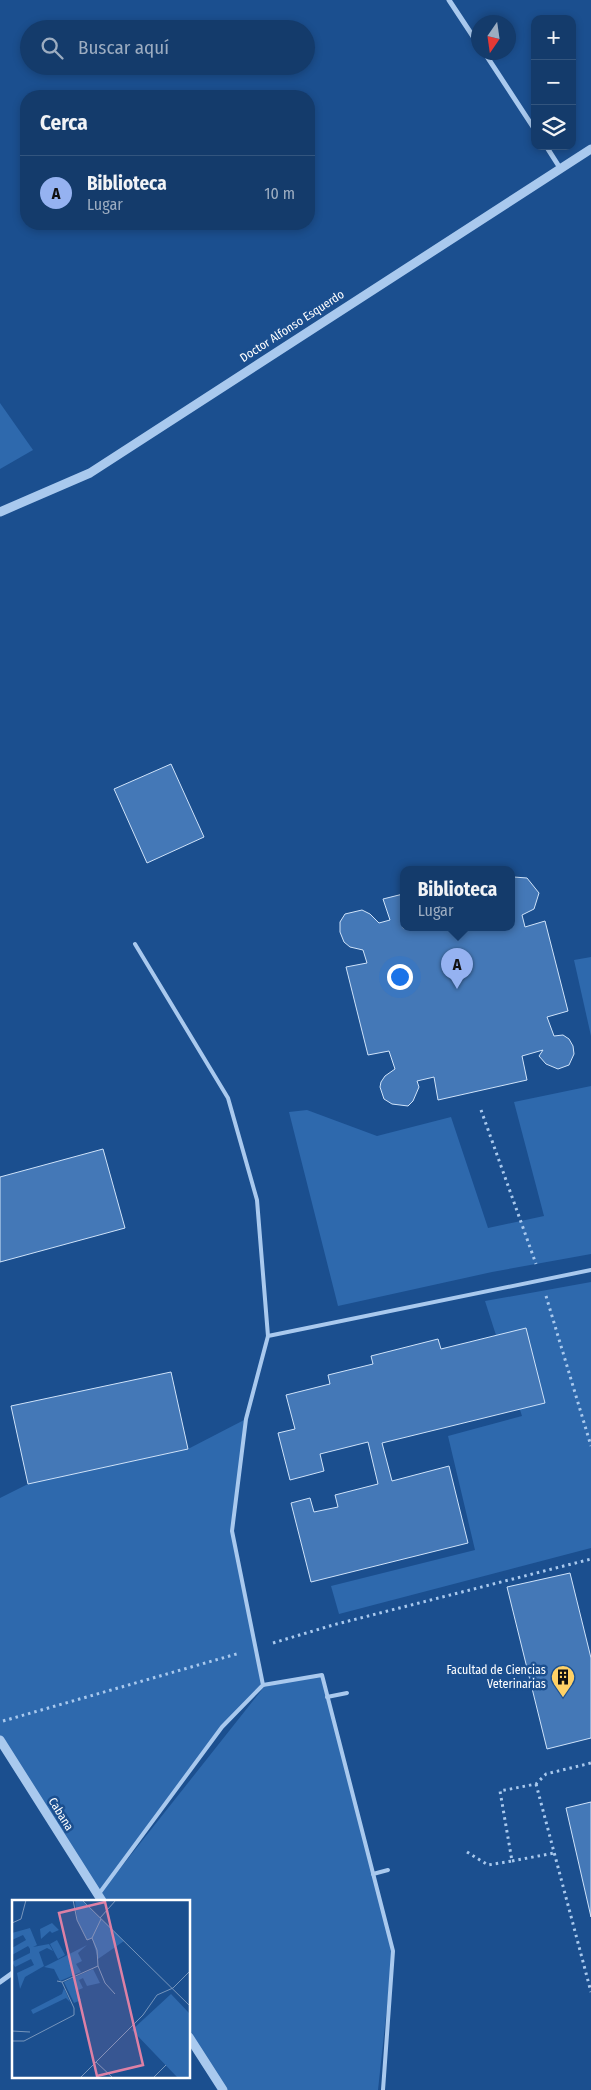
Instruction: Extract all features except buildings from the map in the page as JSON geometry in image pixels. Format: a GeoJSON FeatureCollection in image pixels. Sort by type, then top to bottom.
{"type":"FeatureCollection","features":[{"type":"Feature","properties":{"kind":"street"},"geometry":{"type":"LineString","coordinates":[[449,0],[471,33]]}},
{"type":"Feature","properties":{"kind":"street"},"geometry":{"type":"LineString","coordinates":[[489,60],[531,124]]}},
{"type":"Feature","properties":{"kind":"street","name":"Doctor Alfonso Esquerdo"},"geometry":{"type":"LineString","coordinates":[[0,512],[90,473],[591,149]]}},
{"type":"Feature","properties":{"kind":"street"},"geometry":{"type":"LineString","coordinates":[[549,150],[560,168]]}},
{"type":"Feature","properties":{"kind":"street","name":"Cabana"},"geometry":{"type":"LineString","coordinates":[[0,1740],[100,1898]]}},
{"type":"Feature","properties":{"kind":"street"},"geometry":{"type":"LineString","coordinates":[[0,1982],[12,1973]]}},
{"type":"Feature","properties":{"kind":"street"},"geometry":{"type":"LineString","coordinates":[[190,2039],[223,2090]]}},
{"type":"Feature","properties":{"kind":"lane"},"geometry":{"type":"LineString","coordinates":[[135,944],[228,1098],[257,1200],[268,1336],[246,1420],[232,1531],[263,1686]]}},
{"type":"Feature","properties":{"kind":"lane"},"geometry":{"type":"LineString","coordinates":[[268,1336],[591,1270]]}},
{"type":"Feature","properties":{"kind":"lane"},"geometry":{"type":"LineString","coordinates":[[100,1898],[222,1727],[263,1686],[322,1675],[393,1951],[383,2090]]}},
{"type":"Feature","properties":{"kind":"lane"},"geometry":{"type":"LineString","coordinates":[[328,1697],[347,1693]]}},
{"type":"Feature","properties":{"kind":"lane"},"geometry":{"type":"LineString","coordinates":[[373,1874],[388,1870]]}},
{"type":"Feature","properties":{"kind":"path"},"geometry":{"type":"LineString","coordinates":[[0,1722],[333,1625],[591,1559]]}},
{"type":"Feature","properties":{"kind":"path"},"geometry":{"type":"LineString","coordinates":[[512,1861],[500,1791],[536,1784],[546,1774],[591,1763]]}},
{"type":"Feature","properties":{"kind":"path"},"geometry":{"type":"LineString","coordinates":[[536,1784],[591,1992]]}},
{"type":"Feature","properties":{"kind":"path"},"geometry":{"type":"LineString","coordinates":[[467,1852],[488,1865],[554,1853]]}},
{"type":"Feature","properties":{"kind":"shaded area"},"geometry":{"type":"Polygon","coordinates":[[[0,403],[33,450],[0,469],[0,403]]]}},
{"type":"Feature","properties":{"kind":"shaded area"},"geometry":{"type":"Polygon","coordinates":[[[591,957],[591,1036],[574,960],[591,957]]]}},
{"type":"Feature","properties":{"kind":"shaded area"},"geometry":{"type":"Polygon","coordinates":[[[591,1086],[591,1254],[492,1272],[338,1306],[289,1112],[307,1110],[377,1136],[451,1117],[488,1228],[544,1216],[514,1102],[591,1086]]]}},
{"type":"Feature","properties":{"kind":"shaded area"},"geometry":{"type":"Polygon","coordinates":[[[591,1282],[591,1548],[339,1614],[331,1586],[475,1550],[448,1436],[522,1416],[485,1301],[591,1282]]]}},
{"type":"Feature","properties":{"kind":"shaded area"},"geometry":{"type":"Polygon","coordinates":[[[246,1419],[232,1531],[263,1685],[222,1727],[111,1880],[264,1687],[322,1675],[393,1951],[378,2090],[223,2090],[190,2039],[190,1900],[101,1900],[0,1740],[0,1498],[28,1484],[188,1449],[246,1419]]]}},
{"type":"Feature","properties":{"kind":"place","name":"Biblioteca"},"geometry":{"type":"Point","coordinates":[457,989]}},
{"type":"Feature","properties":{"kind":"place","name":"Facultad de Ciencias Veterinarias"},"geometry":{"type":"Point","coordinates":[563,1698]}}]}
